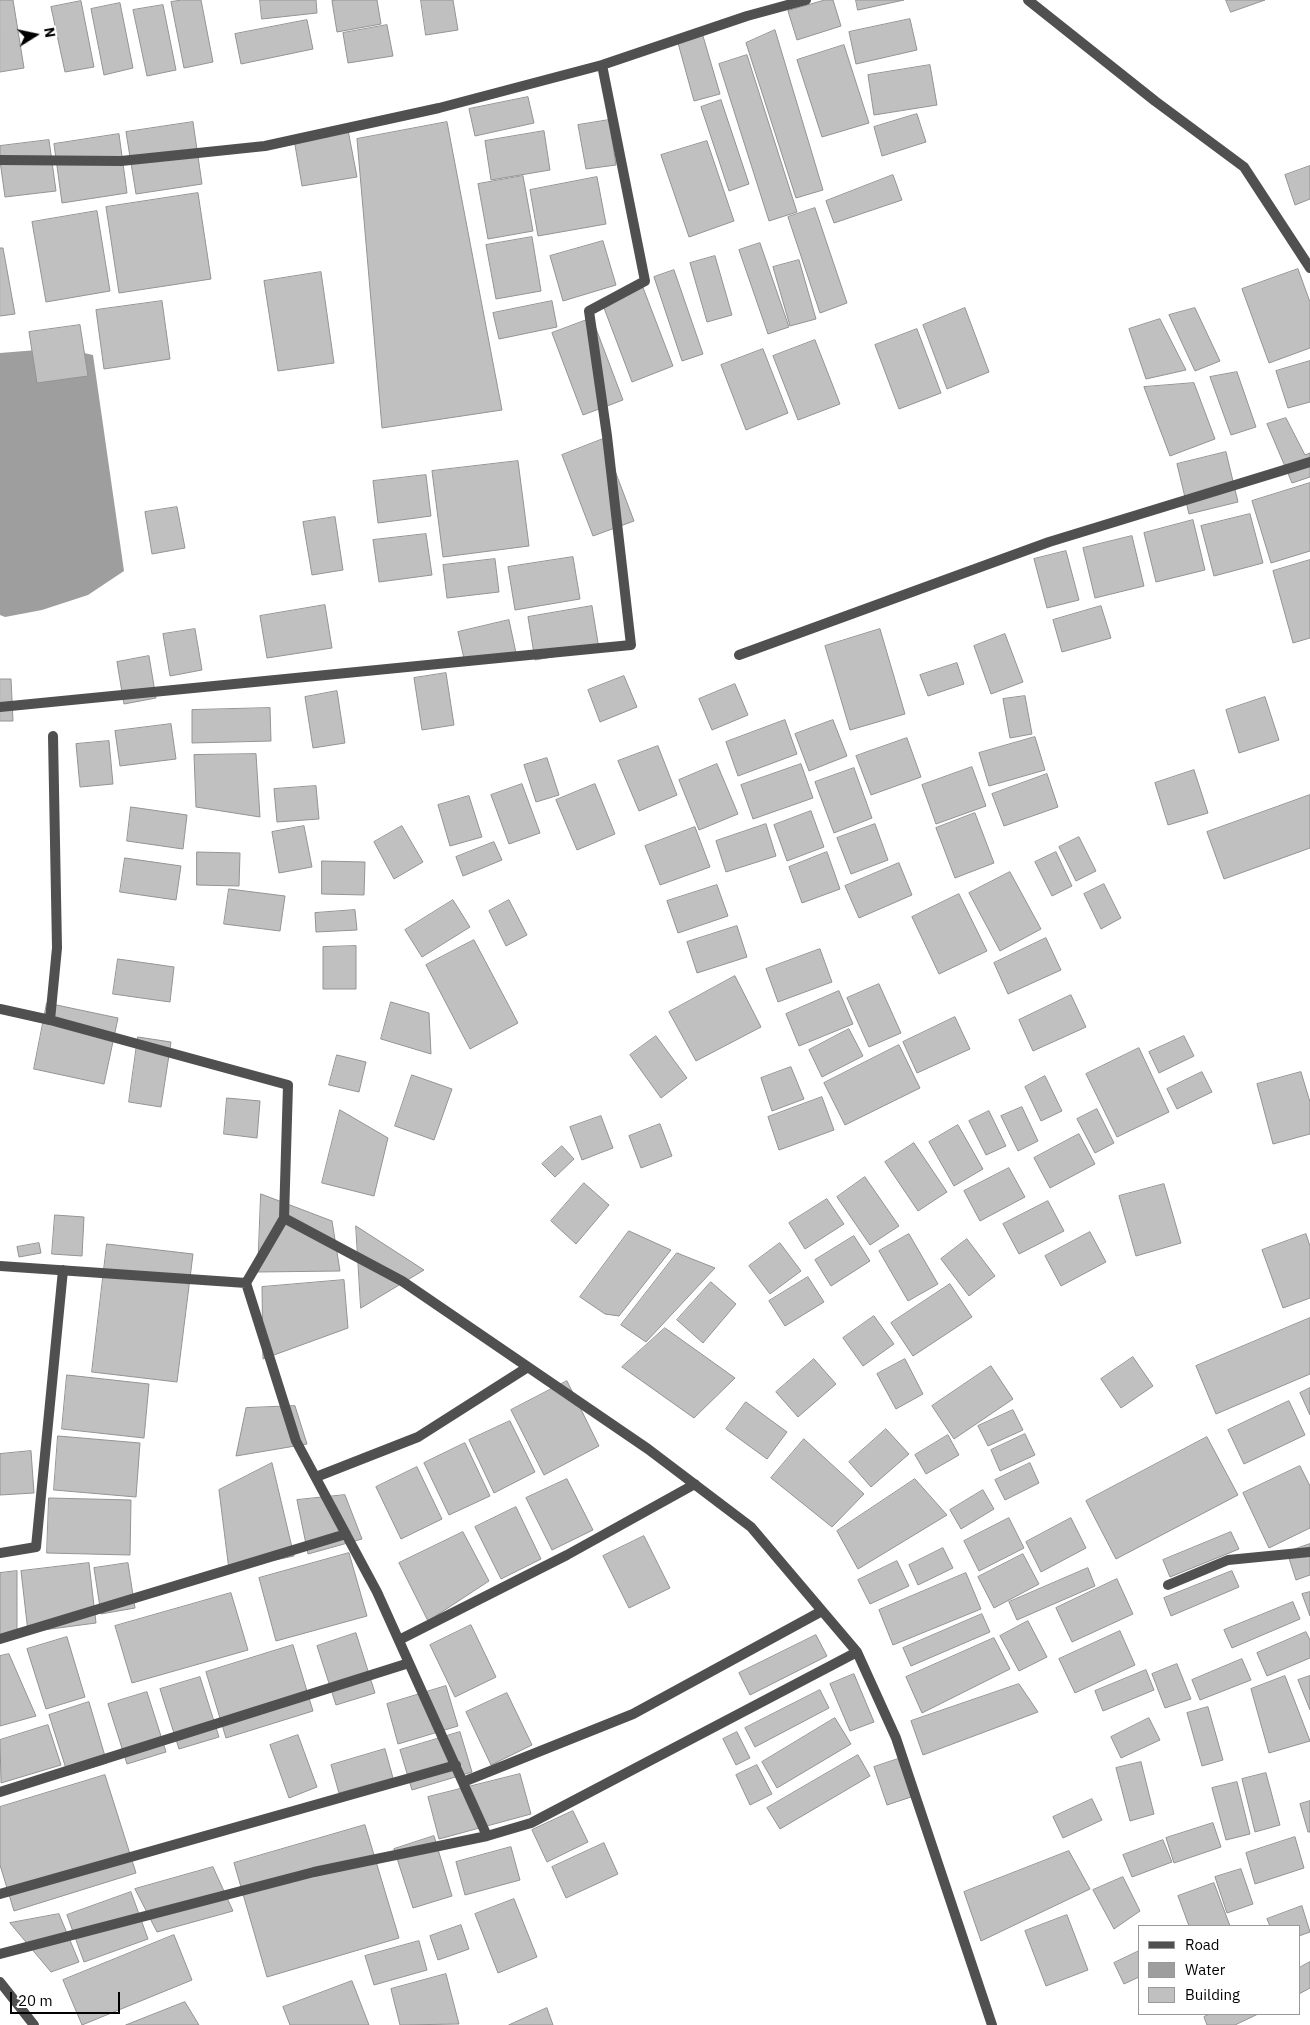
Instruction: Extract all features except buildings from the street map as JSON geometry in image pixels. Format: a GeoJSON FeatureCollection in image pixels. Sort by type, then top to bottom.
{"type":"FeatureCollection","features":[{"type":"Feature","properties":{"kind":"street"},"geometry":{"type":"LineString","coordinates":[[0,160],[121,161],[265,146],[439,108],[602,66],[747,16],[806,0]]}},
{"type":"Feature","properties":{"kind":"street"},"geometry":{"type":"LineString","coordinates":[[1028,0],[1155,101],[1244,167],[1310,268]]}},
{"type":"Feature","properties":{"kind":"street"},"geometry":{"type":"LineString","coordinates":[[0,707],[631,645],[607,436],[589,311],[645,281],[602,66]]}},
{"type":"Feature","properties":{"kind":"street"},"geometry":{"type":"LineString","coordinates":[[739,655],[1050,542],[1310,462]]}},
{"type":"Feature","properties":{"kind":"street"},"geometry":{"type":"LineString","coordinates":[[50,1020],[57,948],[53,736]]}},
{"type":"Feature","properties":{"kind":"street"},"geometry":{"type":"LineString","coordinates":[[0,1009],[50,1020],[288,1085],[284,1218],[246,1282],[296,1441],[377,1592],[487,1836]]}},
{"type":"Feature","properties":{"kind":"street"},"geometry":{"type":"LineString","coordinates":[[284,1218],[402,1280],[648,1449],[751,1527],[857,1652],[896,1738],[992,2025]]}},
{"type":"Feature","properties":{"kind":"street"},"geometry":{"type":"LineString","coordinates":[[0,1266],[246,1282]]}},
{"type":"Feature","properties":{"kind":"street"},"geometry":{"type":"LineString","coordinates":[[0,1553],[36,1547],[63,1270]]}},
{"type":"Feature","properties":{"kind":"street"},"geometry":{"type":"LineString","coordinates":[[316,1476],[418,1437],[528,1367]]}},
{"type":"Feature","properties":{"kind":"street"},"geometry":{"type":"LineString","coordinates":[[399,1640],[567,1555],[695,1484]]}},
{"type":"Feature","properties":{"kind":"street"},"geometry":{"type":"LineString","coordinates":[[0,1639],[346,1534]]}},
{"type":"Feature","properties":{"kind":"street"},"geometry":{"type":"LineString","coordinates":[[1168,1585],[1228,1560],[1310,1552]]}},
{"type":"Feature","properties":{"kind":"street"},"geometry":{"type":"LineString","coordinates":[[463,1782],[632,1714],[822,1611]]}},
{"type":"Feature","properties":{"kind":"street"},"geometry":{"type":"LineString","coordinates":[[0,1954],[314,1872],[487,1836],[531,1823],[857,1652]]}},
{"type":"Feature","properties":{"kind":"street"},"geometry":{"type":"LineString","coordinates":[[0,1792],[409,1663]]}},
{"type":"Feature","properties":{"kind":"street"},"geometry":{"type":"LineString","coordinates":[[0,1894],[456,1765]]}},
{"type":"Feature","properties":{"kind":"street"},"geometry":{"type":"LineString","coordinates":[[0,1982],[34,2025]]}},
{"type":"Feature","properties":{"kind":"water"},"geometry":{"type":"Polygon","coordinates":[[[62,348],[93,355],[124,571],[88,595],[42,610],[5,617],[0,615],[0,353],[62,348]]]}}]}
